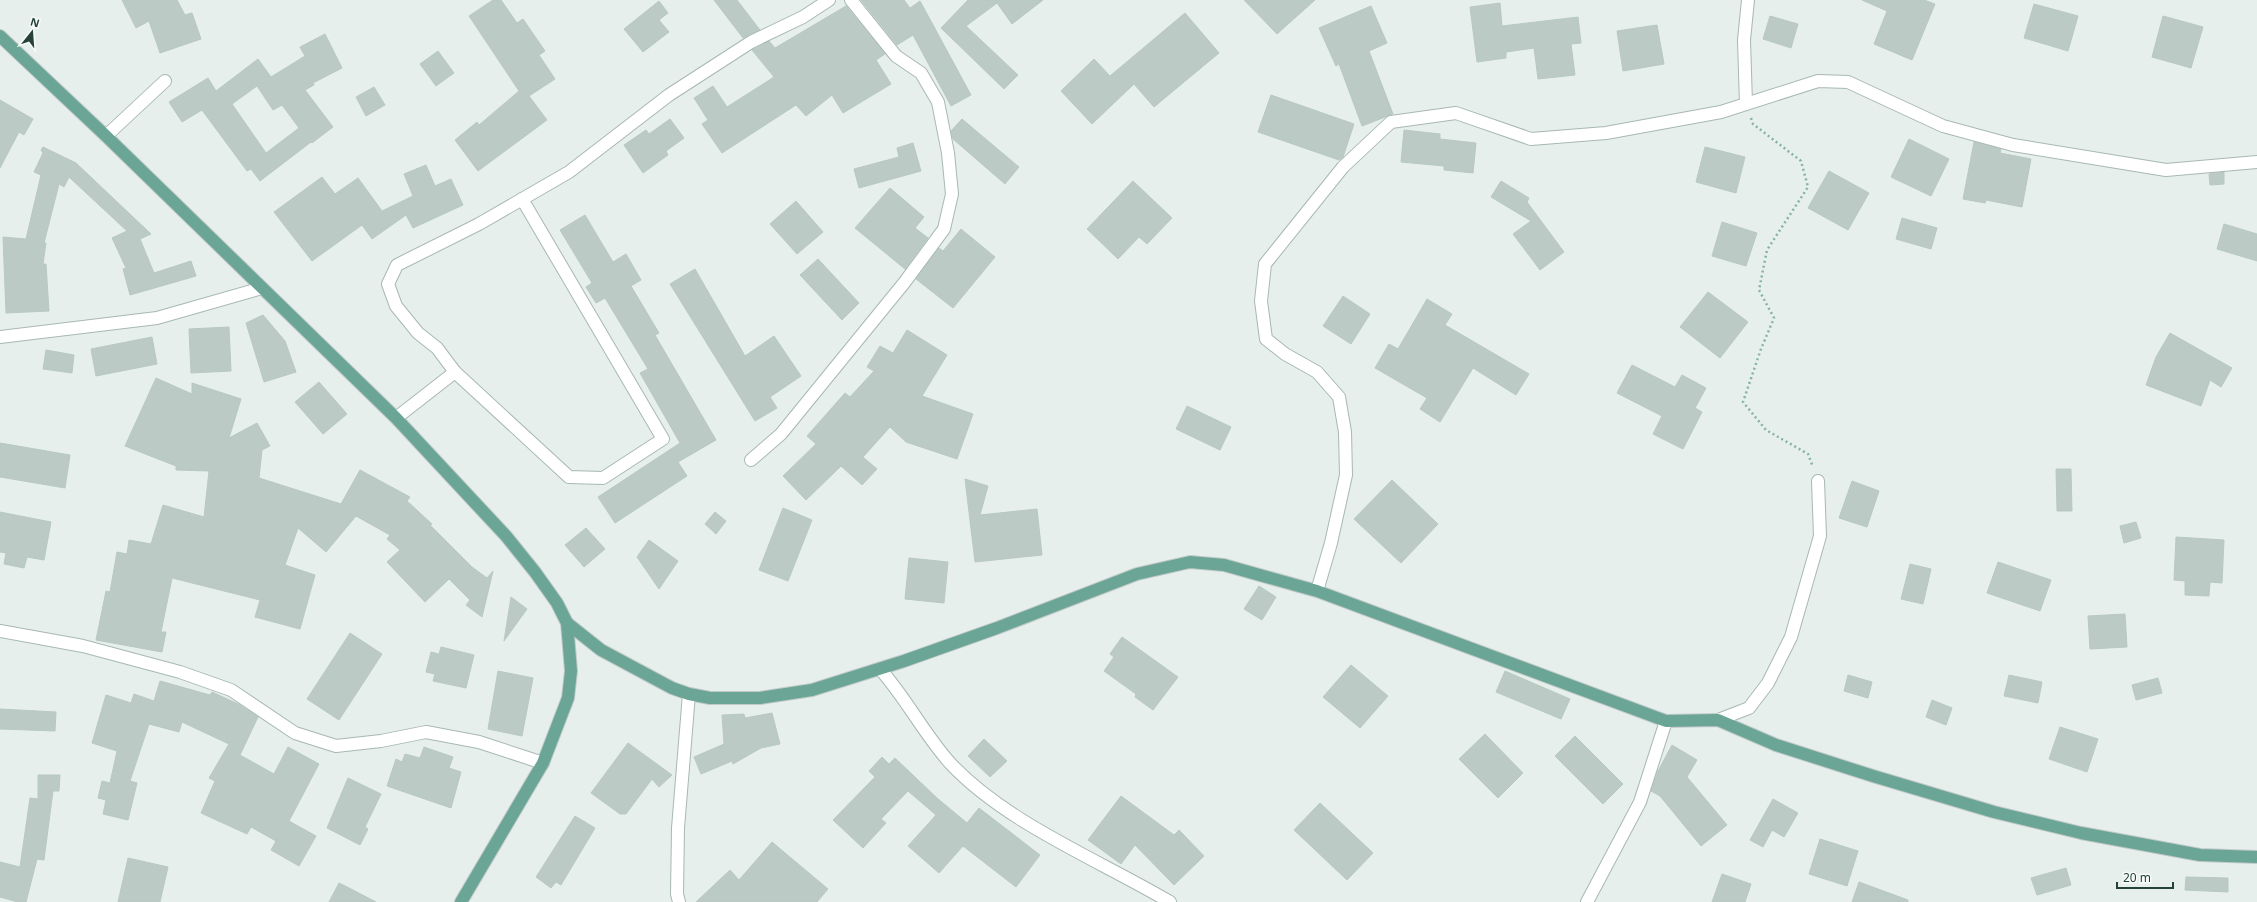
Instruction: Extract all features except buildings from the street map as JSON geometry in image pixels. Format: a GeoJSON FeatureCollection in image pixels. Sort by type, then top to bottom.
{"type":"FeatureCollection","features":[{"type":"Feature","properties":{"kind":"main road"},"geometry":{"type":"LineString","coordinates":[[0,36],[106,136],[396,418],[506,536],[535,572],[557,603],[567,623],[571,671],[568,698],[543,763],[461,902]]}},
{"type":"Feature","properties":{"kind":"main road"},"geometry":{"type":"LineString","coordinates":[[567,623],[601,650],[672,688],[689,694],[728,699],[785,696],[812,690],[880,669],[997,628],[1137,574],[1190,562],[1224,565],[1317,591],[1666,721],[1718,720],[1776,745],[1873,776],[1994,812],[2081,833],[2200,855],[2257,857]]}},
{"type":"Feature","properties":{"kind":"street"},"geometry":{"type":"LineString","coordinates":[[522,199],[663,439],[603,478],[569,477],[456,372],[437,348],[418,333],[396,306],[388,284],[397,265],[478,224],[569,172],[669,96],[751,42],[803,17],[829,0]]}},
{"type":"Feature","properties":{"kind":"street"},"geometry":{"type":"LineString","coordinates":[[751,460],[781,434],[904,283],[944,229],[952,194],[948,153],[938,102],[921,73],[896,56],[851,0]]}},
{"type":"Feature","properties":{"kind":"street"},"geometry":{"type":"LineString","coordinates":[[1746,104],[1744,40],[1748,0]]}},
{"type":"Feature","properties":{"kind":"street"},"geometry":{"type":"LineString","coordinates":[[106,136],[165,81]]}},
{"type":"Feature","properties":{"kind":"street"},"geometry":{"type":"LineString","coordinates":[[1317,591],[1331,543],[1346,475],[1345,432],[1339,397],[1317,372],[1285,354],[1266,338],[1262,301],[1265,264],[1343,167],[1391,122],[1456,113],[1531,139],[1606,133],[1721,112],[1818,81],[1848,82],[1943,126],[2013,145],[2166,170],[2257,162]]}},
{"type":"Feature","properties":{"kind":"street"},"geometry":{"type":"LineString","coordinates":[[0,337],[157,318],[262,288]]}},
{"type":"Feature","properties":{"kind":"street"},"geometry":{"type":"LineString","coordinates":[[396,418],[456,372]]}},
{"type":"Feature","properties":{"kind":"street"},"geometry":{"type":"LineString","coordinates":[[1718,720],[1749,708],[1768,683],[1791,637],[1820,536],[1818,480]]}},
{"type":"Feature","properties":{"kind":"street"},"geometry":{"type":"LineString","coordinates":[[0,631],[84,646],[180,672],[231,690],[295,733],[336,746],[381,741],[426,732],[479,742],[543,763]]}},
{"type":"Feature","properties":{"kind":"street"},"geometry":{"type":"LineString","coordinates":[[880,669],[896,687],[950,763],[976,788],[1032,826],[1170,902]]}},
{"type":"Feature","properties":{"kind":"street"},"geometry":{"type":"LineString","coordinates":[[679,902],[677,894],[678,828],[689,694]]}},
{"type":"Feature","properties":{"kind":"street"},"geometry":{"type":"LineString","coordinates":[[1587,902],[1640,802],[1666,721]]}},
{"type":"Feature","properties":{"kind":"path"},"geometry":{"type":"LineString","coordinates":[[1746,104],[1753,124],[1801,162],[1808,187],[1767,250],[1759,290],[1774,318],[1761,349],[1743,402],[1766,430],[1808,454],[1818,480]]}}]}
